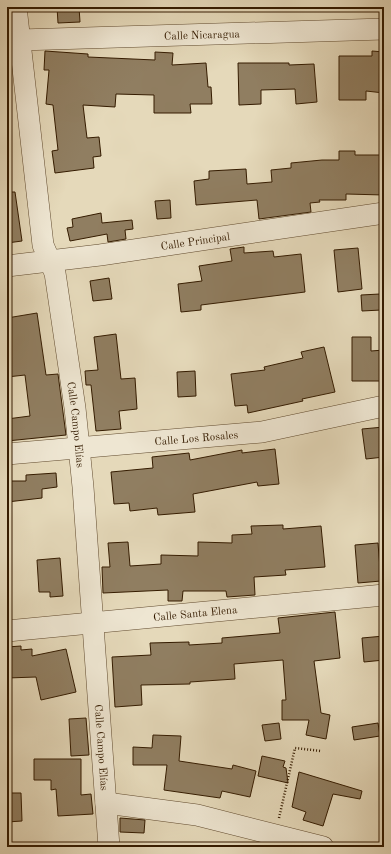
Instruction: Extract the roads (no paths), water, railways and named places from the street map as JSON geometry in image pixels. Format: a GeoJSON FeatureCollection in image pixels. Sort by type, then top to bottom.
{"type":"FeatureCollection","features":[{"type":"Feature","properties":{"kind":"street","name":"Calle Campo Elías"},"geometry":{"type":"LineString","coordinates":[[16,7],[43,245],[56,280],[80,448],[109,847]]}},
{"type":"Feature","properties":{"kind":"street","name":"Calle Nicaragua"},"geometry":{"type":"LineString","coordinates":[[20,40],[384,29]]}},
{"type":"Feature","properties":{"kind":"street","name":"Calle Principal"},"geometry":{"type":"LineString","coordinates":[[7,266],[384,213]]}},
{"type":"Feature","properties":{"kind":"street","name":"Calle Los Rosales"},"geometry":{"type":"LineString","coordinates":[[7,454],[262,432],[384,406]]}},
{"type":"Feature","properties":{"kind":"street","name":"Calle Santa Elena"},"geometry":{"type":"LineString","coordinates":[[7,631],[384,595]]}},
{"type":"Feature","properties":{"kind":"street"},"geometry":{"type":"LineString","coordinates":[[106,803],[197,815],[282,839],[323,847]]}}]}
